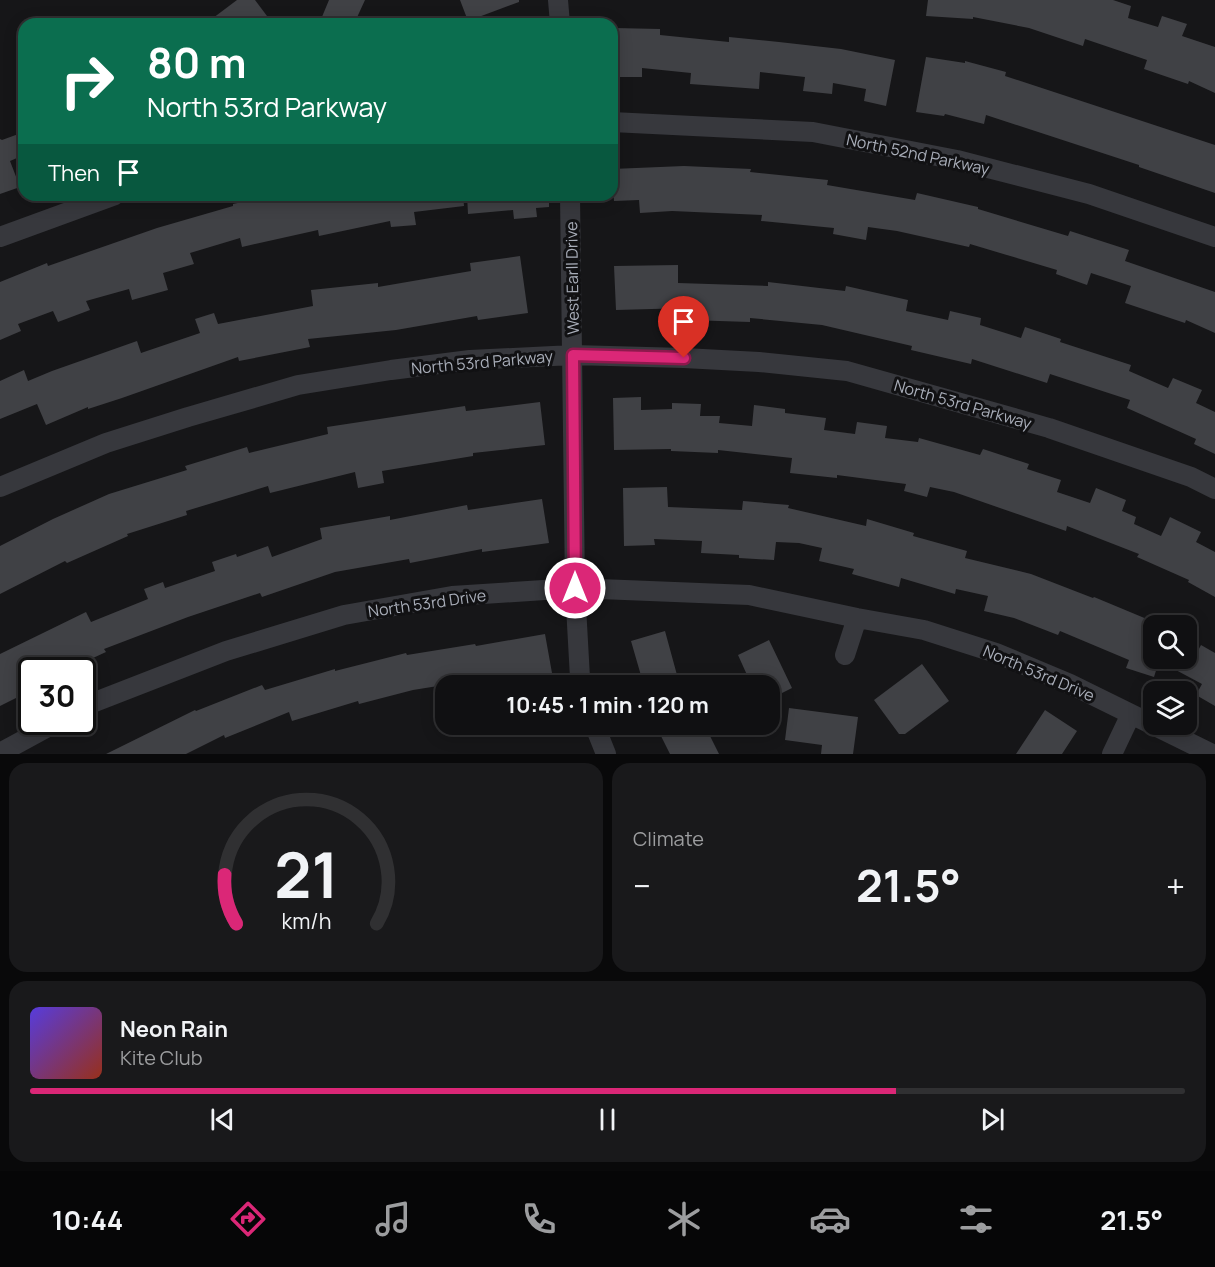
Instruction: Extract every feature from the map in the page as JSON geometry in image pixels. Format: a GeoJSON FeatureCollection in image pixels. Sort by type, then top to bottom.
{"type":"FeatureCollection","features":[{"type":"Feature","properties":{"kind":"street"},"geometry":{"type":"LineString","coordinates":[[558,0],[560,18]]}},
{"type":"Feature","properties":{"kind":"street","name":"North 52nd Parkway"},"geometry":{"type":"LineString","coordinates":[[618,122],[825,134],[957,160],[1089,194],[1215,237]]}},
{"type":"Feature","properties":{"kind":"street"},"geometry":{"type":"LineString","coordinates":[[0,237],[99,201]]}},
{"type":"Feature","properties":{"kind":"street","name":"West Earll Drive"},"geometry":{"type":"LineString","coordinates":[[570,201],[575,588],[580,675]]}},
{"type":"Feature","properties":{"kind":"street","name":"North 53rd Parkway"},"geometry":{"type":"LineString","coordinates":[[0,487],[106,443],[298,385],[470,360],[573,355],[727,360],[847,371],[1049,428],[1191,477],[1215,489]]}},
{"type":"Feature","properties":{"kind":"street","name":"North 53rd Drive"},"geometry":{"type":"LineString","coordinates":[[96,702],[226,651],[344,615],[452,596],[575,588],[749,595],[924,630],[996,653],[1070,684],[1212,754]]}},
{"type":"Feature","properties":{"kind":"street"},"geometry":{"type":"LineString","coordinates":[[845,655],[857,618]]}},
{"type":"Feature","properties":{"kind":"street"},"geometry":{"type":"LineString","coordinates":[[1112,754],[1131,714]]}},
{"type":"Feature","properties":{"kind":"street"},"geometry":{"type":"LineString","coordinates":[[0,753],[33,735]]}},
{"type":"Feature","properties":{"kind":"street"},"geometry":{"type":"LineString","coordinates":[[598,735],[606,754]]}},
{"type":"Feature","properties":{"kind":"building"},"geometry":{"type":"Polygon","coordinates":[[[237,0],[255,0],[268,18],[213,18],[237,0]]]}},
{"type":"Feature","properties":{"kind":"building"},"geometry":{"type":"Polygon","coordinates":[[[329,0],[365,0],[357,18],[322,18],[329,0]]]}},
{"type":"Feature","properties":{"kind":"building"},"geometry":{"type":"Polygon","coordinates":[[[460,0],[519,0],[519,2],[476,18],[467,18],[460,0]]]}},
{"type":"Feature","properties":{"kind":"building"},"geometry":{"type":"Polygon","coordinates":[[[928,0],[1113,0],[1131,6],[1128,18],[1158,27],[1162,16],[1187,24],[1182,36],[1215,47],[1215,93],[1189,81],[1188,84],[1144,69],[1147,60],[1085,39],[1083,46],[1029,28],[973,17],[973,19],[926,16],[928,0]]]}},
{"type":"Feature","properties":{"kind":"building"},"geometry":{"type":"Polygon","coordinates":[[[618,28],[660,29],[660,35],[729,42],[729,37],[841,49],[895,60],[886,106],[864,101],[866,89],[833,83],[832,94],[803,91],[805,77],[760,72],[759,89],[690,84],[691,73],[642,68],[642,77],[618,77],[618,28]]]}},
{"type":"Feature","properties":{"kind":"building"},"geometry":{"type":"Polygon","coordinates":[[[926,57],[965,63],[965,61],[1006,72],[1005,76],[1215,145],[1215,193],[1139,167],[1139,165],[986,115],[984,124],[945,114],[944,116],[916,112],[926,57]]]}},
{"type":"Feature","properties":{"kind":"building"},"geometry":{"type":"Polygon","coordinates":[[[18,134],[18,158],[10,161],[18,188],[0,194],[0,139],[18,134]]]}},
{"type":"Feature","properties":{"kind":"building"},"geometry":{"type":"Polygon","coordinates":[[[684,166],[751,169],[750,172],[828,180],[827,185],[915,200],[917,193],[978,207],[978,209],[1068,236],[1070,231],[1129,250],[1125,261],[1215,292],[1215,333],[1186,320],[1185,323],[1125,303],[1131,286],[1091,273],[1087,285],[1056,274],[1057,270],[970,244],[969,247],[868,227],[866,240],[833,234],[834,228],[761,221],[762,215],[672,211],[640,213],[639,200],[618,201],[618,169],[684,166]]]}},
{"type":"Feature","properties":{"kind":"building"},"geometry":{"type":"Polygon","coordinates":[[[247,201],[464,201],[464,206],[414,212],[416,225],[391,227],[390,221],[319,236],[318,230],[242,247],[240,238],[190,253],[194,264],[163,273],[168,290],[132,300],[129,289],[86,301],[90,310],[58,322],[53,311],[18,324],[21,331],[0,340],[0,282],[47,263],[48,266],[157,228],[233,206],[233,204],[247,201]]]}},
{"type":"Feature","properties":{"kind":"building"},"geometry":{"type":"Polygon","coordinates":[[[467,201],[549,201],[549,207],[536,208],[537,217],[514,219],[513,210],[468,214],[467,201]]]}},
{"type":"Feature","properties":{"kind":"building"},"geometry":{"type":"Polygon","coordinates":[[[520,256],[528,313],[478,320],[477,316],[396,330],[308,339],[310,347],[239,361],[238,357],[122,398],[88,409],[88,407],[46,425],[37,404],[0,419],[0,381],[24,370],[28,381],[137,341],[141,353],[200,333],[195,319],[214,313],[218,324],[313,306],[311,290],[378,283],[378,287],[471,271],[470,263],[520,256]]]}},
{"type":"Feature","properties":{"kind":"building"},"geometry":{"type":"Polygon","coordinates":[[[678,265],[678,283],[768,286],[768,282],[845,291],[846,286],[908,300],[906,311],[948,320],[950,311],[981,318],[980,325],[1021,338],[1025,327],[1061,339],[1060,342],[1131,365],[1129,371],[1168,388],[1173,378],[1202,390],[1196,403],[1215,412],[1215,454],[1194,444],[1196,439],[1127,408],[1130,400],[1050,374],[1047,383],[972,359],[971,364],[911,350],[912,346],[822,325],[750,318],[750,322],[688,320],[688,308],[616,310],[614,266],[678,265]]]}},
{"type":"Feature","properties":{"kind":"building"},"geometry":{"type":"Polygon","coordinates":[[[641,397],[641,410],[672,409],[672,403],[701,404],[700,416],[720,416],[719,423],[752,426],[754,405],[785,409],[785,413],[826,418],[824,430],[855,434],[857,422],[887,426],[885,438],[918,442],[919,438],[980,455],[983,449],[1029,464],[1027,469],[1061,480],[1057,492],[1090,503],[1096,488],[1126,500],[1122,511],[1136,517],[1134,524],[1161,536],[1170,517],[1201,532],[1196,542],[1215,552],[1215,597],[1188,582],[1189,580],[1137,557],[1139,554],[1067,526],[1066,531],[954,492],[930,487],[927,497],[904,491],[906,484],[837,475],[837,478],[790,473],[792,458],[718,450],[718,453],[671,451],[671,449],[614,450],[613,398],[641,397]]]}},
{"type":"Feature","properties":{"kind":"building"},"geometry":{"type":"Polygon","coordinates":[[[540,402],[545,445],[473,453],[473,456],[382,471],[384,483],[358,488],[355,472],[270,493],[268,486],[186,511],[187,515],[127,534],[128,536],[67,563],[65,561],[0,594],[0,546],[109,494],[187,470],[185,466],[247,447],[249,453],[328,434],[327,427],[465,406],[466,411],[540,402]]]}},
{"type":"Feature","properties":{"kind":"building"},"geometry":{"type":"Polygon","coordinates":[[[667,487],[668,507],[742,510],[743,501],[789,505],[788,508],[866,526],[867,519],[914,533],[913,536],[967,551],[965,558],[1031,574],[1143,617],[1143,669],[1156,669],[1154,677],[1126,668],[1129,660],[1060,631],[1058,635],[1014,618],[984,611],[988,596],[956,589],[955,594],[901,578],[899,587],[852,574],[854,569],[819,561],[822,548],[799,543],[776,542],[774,560],[701,553],[702,541],[654,539],[655,545],[624,546],[623,488],[667,487]]]}},
{"type":"Feature","properties":{"kind":"building"},"geometry":{"type":"Polygon","coordinates":[[[542,499],[549,543],[482,552],[482,549],[410,563],[409,559],[335,572],[262,597],[260,593],[188,617],[104,649],[106,652],[95,657],[18,657],[18,697],[0,706],[0,654],[86,612],[91,622],[148,599],[144,589],[163,582],[165,588],[215,571],[212,562],[236,554],[237,557],[268,546],[272,557],[322,539],[320,528],[390,516],[390,520],[467,505],[468,510],[542,499]]]}},
{"type":"Feature","properties":{"kind":"building"},"geometry":{"type":"Polygon","coordinates":[[[665,631],[677,675],[641,675],[631,641],[665,631]]]}},
{"type":"Feature","properties":{"kind":"building"},"geometry":{"type":"Polygon","coordinates":[[[545,634],[552,673],[541,675],[435,675],[435,686],[359,704],[358,701],[292,721],[289,712],[225,738],[224,735],[186,754],[106,754],[195,710],[262,685],[265,690],[335,669],[335,671],[406,653],[407,655],[475,644],[476,646],[545,634]]]}},
{"type":"Feature","properties":{"kind":"building"},"geometry":{"type":"Polygon","coordinates":[[[769,640],[792,688],[780,694],[780,675],[747,675],[738,655],[769,640]]]}},
{"type":"Feature","properties":{"kind":"building"},"geometry":{"type":"Polygon","coordinates":[[[1201,645],[1215,653],[1215,706],[1197,696],[1202,684],[1174,669],[1197,669],[1197,652],[1201,645]]]}},
{"type":"Feature","properties":{"kind":"building"},"geometry":{"type":"Polygon","coordinates":[[[922,664],[949,701],[905,734],[899,734],[874,700],[922,664]]]}},
{"type":"Feature","properties":{"kind":"building"},"geometry":{"type":"Polygon","coordinates":[[[789,708],[858,717],[853,754],[821,754],[822,745],[785,740],[789,708]]]}},
{"type":"Feature","properties":{"kind":"building"},"geometry":{"type":"Polygon","coordinates":[[[1045,710],[1077,731],[1062,754],[1016,754],[1045,710]]]}},
{"type":"Feature","properties":{"kind":"building"},"geometry":{"type":"Polygon","coordinates":[[[660,735],[710,735],[719,754],[670,754],[660,735]]]}},
{"type":"Feature","properties":{"kind":"route"},"geometry":{"type":"LineString","coordinates":[[575,588],[573,355],[684,358]]}}]}
